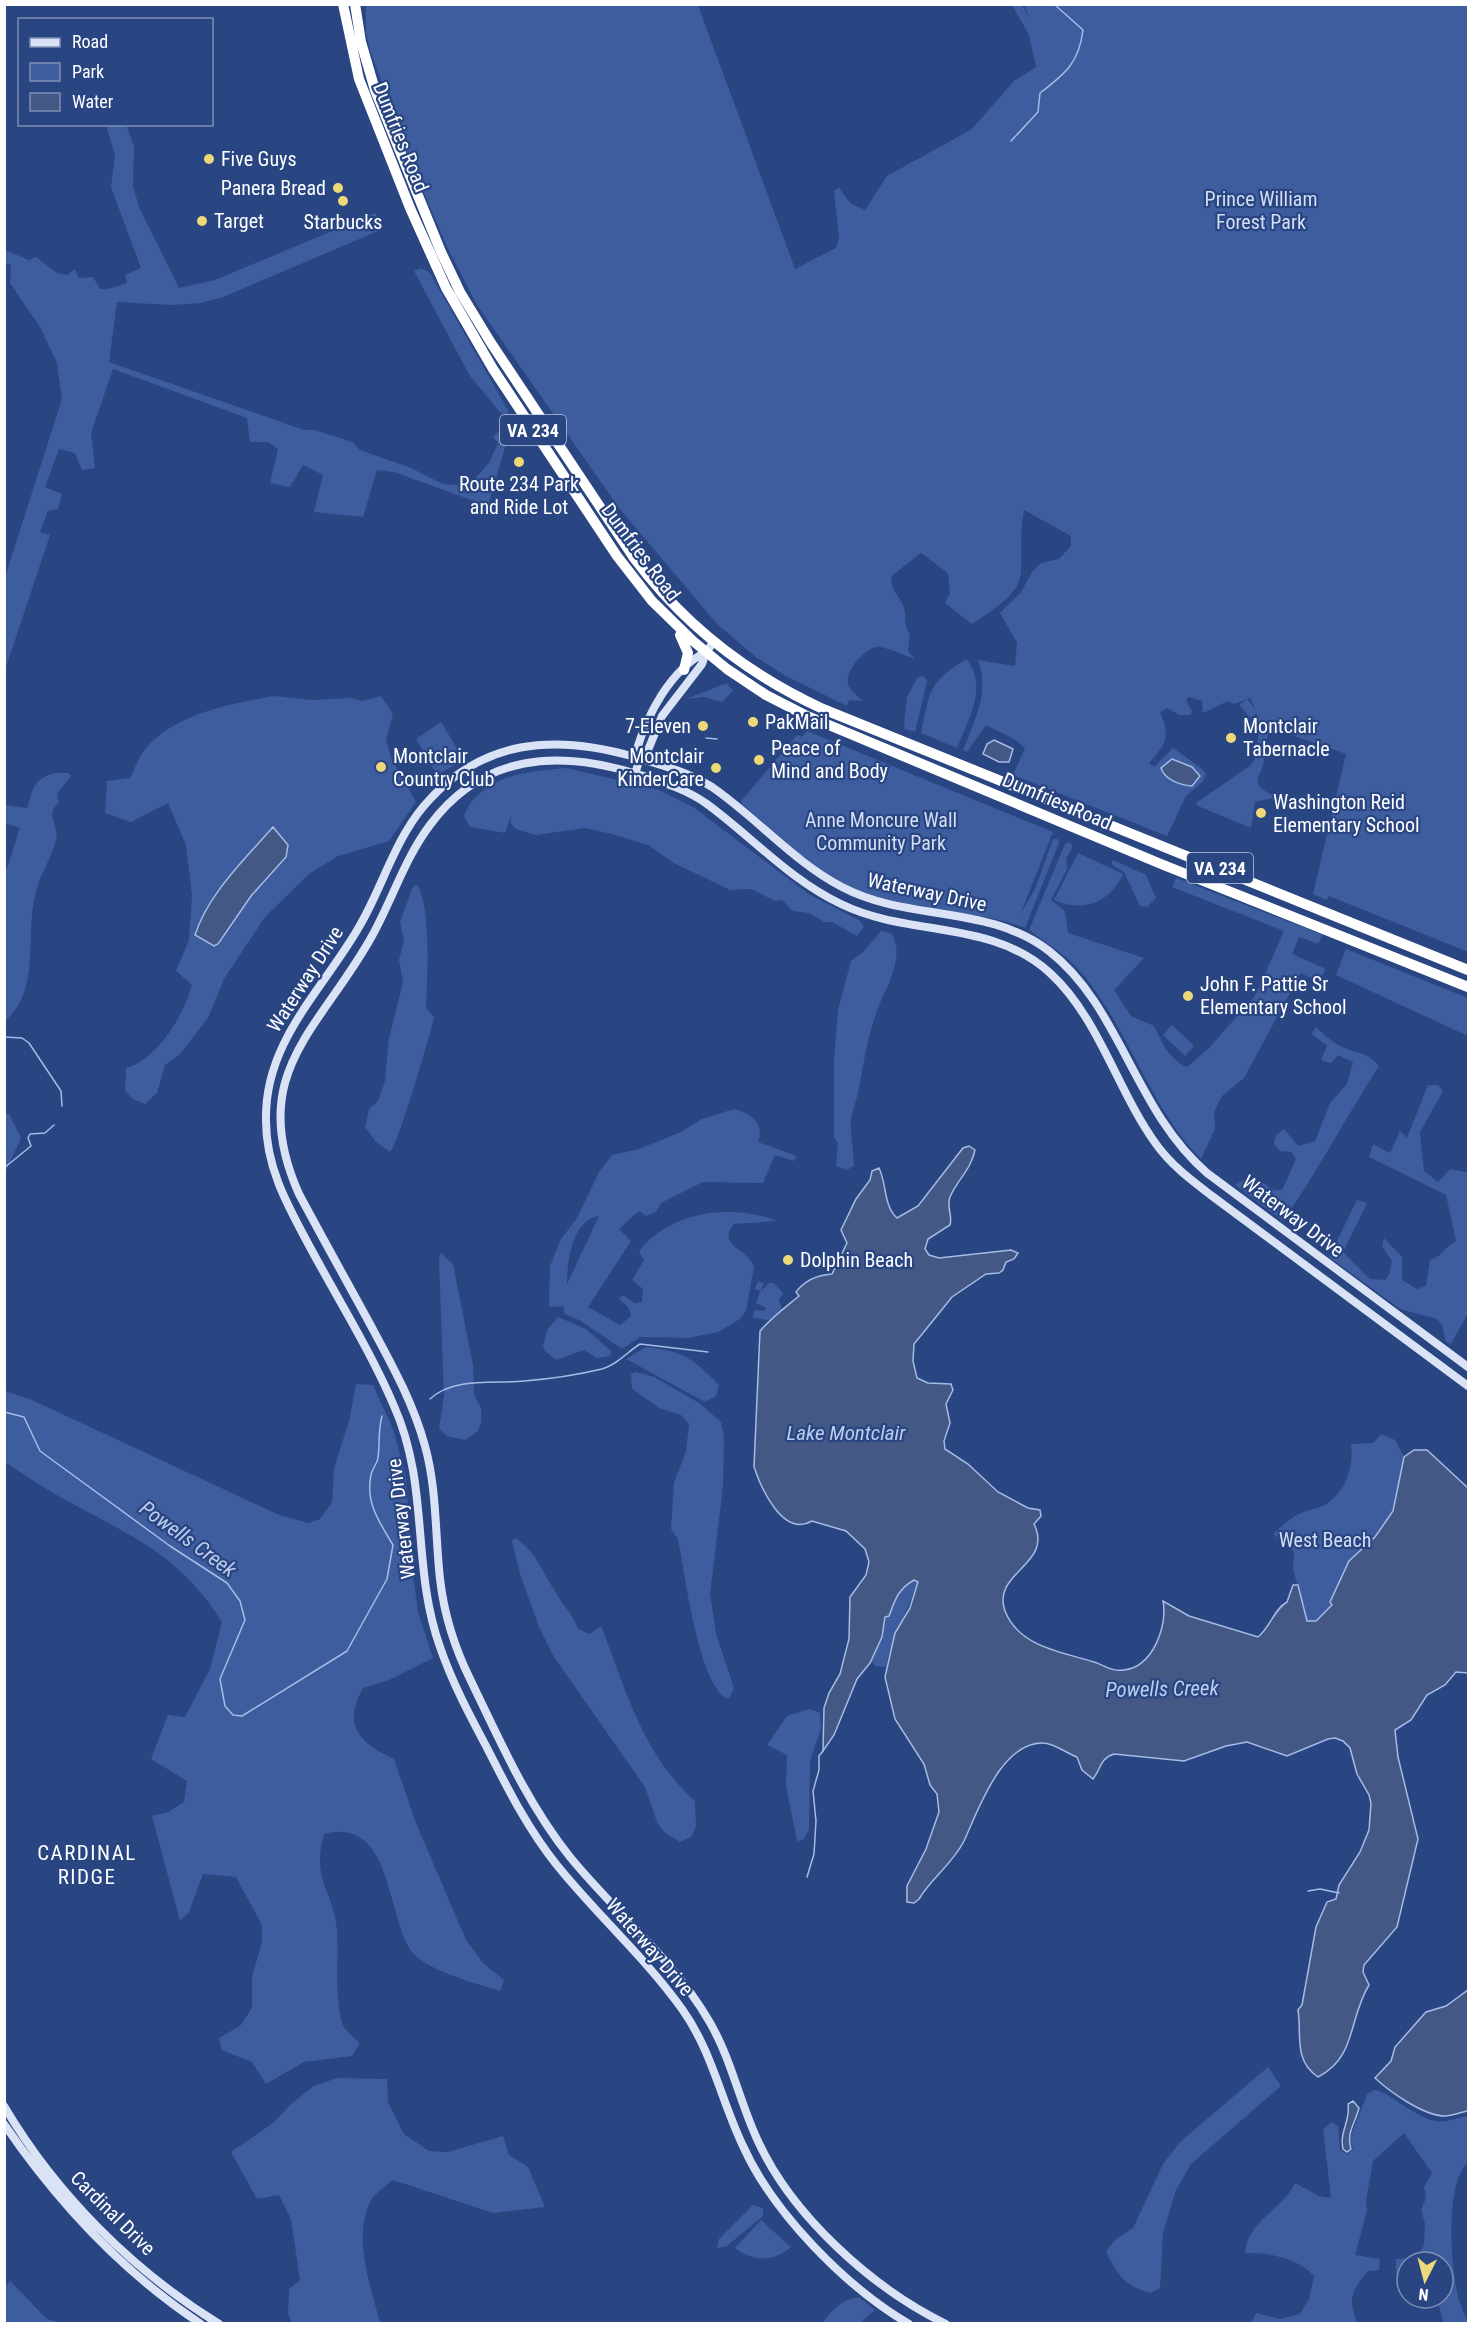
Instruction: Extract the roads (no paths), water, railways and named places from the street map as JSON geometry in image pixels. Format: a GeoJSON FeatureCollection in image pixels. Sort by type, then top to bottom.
{"type":"FeatureCollection","features":[{"type":"Feature","properties":{"kind":"highway","name":"Dumfries Road"},"geometry":{"type":"LineString","coordinates":[[343,4],[353,57],[366,99],[431,256],[464,320],[627,570],[670,620],[706,652],[756,689],[805,715],[1161,864],[1468,987]]}},
{"type":"Feature","properties":{"kind":"highway","name":"Dumfries Road"},"geometry":{"type":"LineString","coordinates":[[355,4],[361,42],[375,90],[445,260],[491,344],[647,575],[713,643],[777,687],[823,709],[1468,970]]}},
{"type":"Feature","properties":{"kind":"highway"},"geometry":{"type":"LineString","coordinates":[[556,464],[567,458]]}},
{"type":"Feature","properties":{"kind":"highway"},"geometry":{"type":"LineString","coordinates":[[670,620],[688,648],[684,670]]}},
{"type":"Feature","properties":{"kind":"highway"},"geometry":{"type":"LineString","coordinates":[[1331,931],[1336,916]]}},
{"type":"Feature","properties":{"kind":"main road"},"geometry":{"type":"LineString","coordinates":[[635,774],[640,758],[646,755],[654,731],[668,706],[702,664],[706,652],[713,643]]}},
{"type":"Feature","properties":{"kind":"main road"},"geometry":{"type":"LineString","coordinates":[[640,758],[636,752],[651,713],[694,658],[706,652]]}},
{"type":"Feature","properties":{"kind":"main road","name":"Waterway Drive"},"geometry":{"type":"LineString","coordinates":[[909,2324],[858,2288],[775,2200],[747,2156],[711,2061],[694,2027],[673,1997],[567,1878],[532,1832],[452,1678],[431,1616],[422,1563],[417,1483],[403,1427],[369,1356],[286,1203],[271,1162],[266,1126],[269,1081],[287,1034],[356,932],[408,828],[426,804],[455,777],[499,754],[546,743],[581,744],[640,758],[686,773],[711,787],[816,871],[855,894],[887,904],[999,924],[1024,935],[1048,950],[1071,971],[1089,994],[1159,1118],[1189,1156],[1214,1178],[1468,1367]]}},
{"type":"Feature","properties":{"kind":"main road","name":"Waterway Drive"},"geometry":{"type":"LineString","coordinates":[[946,2324],[904,2302],[875,2281],[807,2215],[784,2186],[758,2141],[728,2060],[709,2021],[679,1979],[556,1838],[525,1788],[470,1680],[454,1639],[444,1604],[433,1480],[418,1421],[399,1378],[299,1194],[284,1152],[281,1117],[286,1079],[297,1048],[366,948],[422,836],[441,811],[461,792],[495,772],[542,760],[593,762],[635,774],[675,786],[696,797],[803,881],[847,908],[886,920],[984,937],[1009,945],[1034,960],[1053,975],[1078,1005],[1145,1127],[1175,1166],[1468,1386]]}},
{"type":"Feature","properties":{"kind":"main road"},"geometry":{"type":"LineString","coordinates":[[307,1003],[320,1013]]}},
{"type":"Feature","properties":{"kind":"main road","name":"Cardinal Drive"},"geometry":{"type":"LineString","coordinates":[[4,2106],[54,2177],[105,2233],[168,2289],[219,2324]]}},
{"type":"Feature","properties":{"kind":"main road","name":"Cardinal Drive"},"geometry":{"type":"LineString","coordinates":[[4,2124],[40,2176],[93,2235],[131,2271],[201,2324]]}},
{"type":"Feature","properties":{"kind":"water"},"geometry":{"type":"Polygon","coordinates":[[[994,740],[1013,749],[1009,762],[999,762],[983,754],[987,744],[994,740]]]}},
{"type":"Feature","properties":{"kind":"water"},"geometry":{"type":"Polygon","coordinates":[[[1172,759],[1192,767],[1200,776],[1192,786],[1174,781],[1163,772],[1161,768],[1172,759]]]}},
{"type":"Feature","properties":{"kind":"water"},"geometry":{"type":"Polygon","coordinates":[[[273,827],[288,845],[286,857],[251,896],[218,944],[214,946],[195,935],[218,891],[273,827]]]}},
{"type":"Feature","properties":{"kind":"water","name":"Lake Montclair"},"geometry":{"type":"Polygon","coordinates":[[[969,1146],[975,1150],[950,1197],[950,1225],[928,1239],[925,1249],[929,1255],[939,1258],[1011,1250],[1018,1253],[1014,1259],[1006,1262],[999,1273],[986,1274],[952,1297],[914,1344],[913,1361],[917,1378],[928,1383],[951,1384],[953,1390],[946,1404],[950,1423],[944,1441],[945,1449],[968,1464],[998,1492],[1028,1508],[1040,1510],[1041,1516],[1034,1524],[1038,1538],[1036,1549],[1006,1587],[1003,1598],[1005,1611],[1020,1633],[1055,1651],[1112,1669],[1124,1670],[1143,1661],[1156,1643],[1163,1621],[1163,1601],[1189,1616],[1258,1637],[1287,1602],[1293,1585],[1298,1585],[1307,1621],[1316,1621],[1332,1605],[1330,1602],[1349,1561],[1375,1537],[1393,1511],[1404,1457],[1414,1450],[1427,1450],[1468,1488],[1468,1673],[1456,1672],[1445,1685],[1427,1695],[1411,1720],[1395,1730],[1398,1757],[1418,1839],[1397,1927],[1364,1965],[1363,1972],[1369,1985],[1362,1998],[1346,2048],[1331,2069],[1318,2077],[1310,2070],[1302,2055],[1298,2010],[1302,2005],[1316,1927],[1327,1902],[1336,1899],[1339,1885],[1360,1852],[1369,1830],[1371,1803],[1369,1795],[1357,1774],[1350,1748],[1343,1741],[1335,1738],[1328,1739],[1287,1756],[1247,1742],[1226,1746],[1184,1761],[1114,1754],[1103,1761],[1093,1779],[1082,1770],[1077,1757],[1056,1746],[1043,1743],[1028,1746],[1015,1754],[993,1780],[954,1857],[919,1899],[914,1903],[907,1902],[907,1886],[926,1849],[939,1812],[937,1794],[930,1785],[924,1764],[895,1719],[885,1677],[895,1633],[910,1608],[918,1582],[914,1580],[901,1591],[889,1616],[885,1617],[882,1637],[870,1663],[857,1679],[834,1735],[823,1751],[824,1708],[829,1693],[840,1674],[849,1639],[850,1597],[866,1575],[869,1562],[865,1549],[846,1531],[812,1521],[801,1524],[792,1523],[783,1517],[762,1487],[754,1467],[760,1331],[799,1296],[796,1292],[803,1284],[817,1277],[832,1274],[847,1243],[841,1230],[856,1199],[870,1180],[872,1171],[879,1168],[889,1207],[897,1218],[918,1206],[963,1148],[969,1146]]]}},
{"type":"Feature","properties":{"kind":"water"},"geometry":{"type":"Polygon","coordinates":[[[1468,1990],[1468,2111],[1448,2116],[1437,2115],[1418,2108],[1389,2090],[1375,2078],[1391,2061],[1395,2047],[1426,2012],[1446,2006],[1468,1990]]]}},
{"type":"Feature","properties":{"kind":"water"},"geometry":{"type":"Polygon","coordinates":[[[1353,2101],[1359,2108],[1350,2133],[1351,2149],[1347,2152],[1343,2149],[1342,2143],[1348,2104],[1353,2101]]]}},
{"type":"Feature","properties":{"kind":"waterway"},"geometry":{"type":"LineString","coordinates":[[1011,141],[1038,112],[1040,93],[1064,73],[1078,51],[1083,30],[1054,4]]}},
{"type":"Feature","properties":{"kind":"waterway"},"geometry":{"type":"LineString","coordinates":[[706,738],[717,739]]}},
{"type":"Feature","properties":{"kind":"waterway","name":"Powells Creek"},"geometry":{"type":"LineString","coordinates":[[4,1037],[22,1038],[29,1043],[61,1091],[62,1106]]}},
{"type":"Feature","properties":{"kind":"waterway","name":"Powells Creek"},"geometry":{"type":"LineString","coordinates":[[4,1168],[31,1146],[28,1138],[30,1134],[45,1133],[54,1125]]}},
{"type":"Feature","properties":{"kind":"waterway","name":"Powells Creek"},"geometry":{"type":"LineString","coordinates":[[430,1399],[439,1392],[462,1384],[543,1379],[602,1369],[640,1344],[708,1352]]}},
{"type":"Feature","properties":{"kind":"waterway","name":"Powells Creek"},"geometry":{"type":"LineString","coordinates":[[4,1412],[24,1417],[40,1451],[170,1546],[227,1583],[240,1601],[245,1620],[220,1679],[225,1706],[233,1715],[242,1716],[347,1651],[387,1579],[393,1545],[375,1512],[370,1495],[372,1473],[378,1458],[382,1416]]}},
{"type":"Feature","properties":{"kind":"waterway"},"geometry":{"type":"LineString","coordinates":[[807,1877],[814,1854],[816,1821],[813,1791],[819,1770],[819,1756],[823,1751]]}},
{"type":"Feature","properties":{"kind":"waterway"},"geometry":{"type":"LineString","coordinates":[[1308,1891],[1320,1889],[1339,1893]]}},
{"type":"Feature","properties":{"kind":"place","name":"Five Guys"},"geometry":{"type":"Point","coordinates":[209,159]}},
{"type":"Feature","properties":{"kind":"place","name":"Panera Bread"},"geometry":{"type":"Point","coordinates":[338,188]}},
{"type":"Feature","properties":{"kind":"place","name":"Starbucks"},"geometry":{"type":"Point","coordinates":[343,201]}},
{"type":"Feature","properties":{"kind":"place","name":"Target"},"geometry":{"type":"Point","coordinates":[202,221]}},
{"type":"Feature","properties":{"kind":"place","name":"Route 234 Park and Ride Lot"},"geometry":{"type":"Point","coordinates":[519,462]}},
{"type":"Feature","properties":{"kind":"place","name":"PakMail"},"geometry":{"type":"Point","coordinates":[753,722]}},
{"type":"Feature","properties":{"kind":"place","name":"7-Eleven"},"geometry":{"type":"Point","coordinates":[703,726]}},
{"type":"Feature","properties":{"kind":"place","name":"Montclair Tabernacle"},"geometry":{"type":"Point","coordinates":[1231,738]}},
{"type":"Feature","properties":{"kind":"place","name":"Peace of Mind and Body"},"geometry":{"type":"Point","coordinates":[759,760]}},
{"type":"Feature","properties":{"kind":"place","name":"Montclair Country Club"},"geometry":{"type":"Point","coordinates":[381,767]}},
{"type":"Feature","properties":{"kind":"place","name":"Montclair KinderCare"},"geometry":{"type":"Point","coordinates":[716,768]}},
{"type":"Feature","properties":{"kind":"place","name":"Washington Reid Elementary School"},"geometry":{"type":"Point","coordinates":[1261,813]}},
{"type":"Feature","properties":{"kind":"place","name":"John F. Pattie Sr Elementary School"},"geometry":{"type":"Point","coordinates":[1188,996]}},
{"type":"Feature","properties":{"kind":"place","name":"Dolphin Beach"},"geometry":{"type":"Point","coordinates":[788,1260]}},
{"type":"Feature","properties":{"kind":"district","name":"CARDINAL RIDGE"},"geometry":{"type":"Point","coordinates":[87,1865]}},
{"type":"Feature","properties":{"kind":"park label","name":"Prince William Forest Park"},"geometry":{"type":"Point","coordinates":[1261,210]}},
{"type":"Feature","properties":{"kind":"park label","name":"Anne Moncure Wall Community Park"},"geometry":{"type":"Point","coordinates":[881,832]}},
{"type":"Feature","properties":{"kind":"park label","name":"West Beach"},"geometry":{"type":"Point","coordinates":[1325,1540]}}]}
